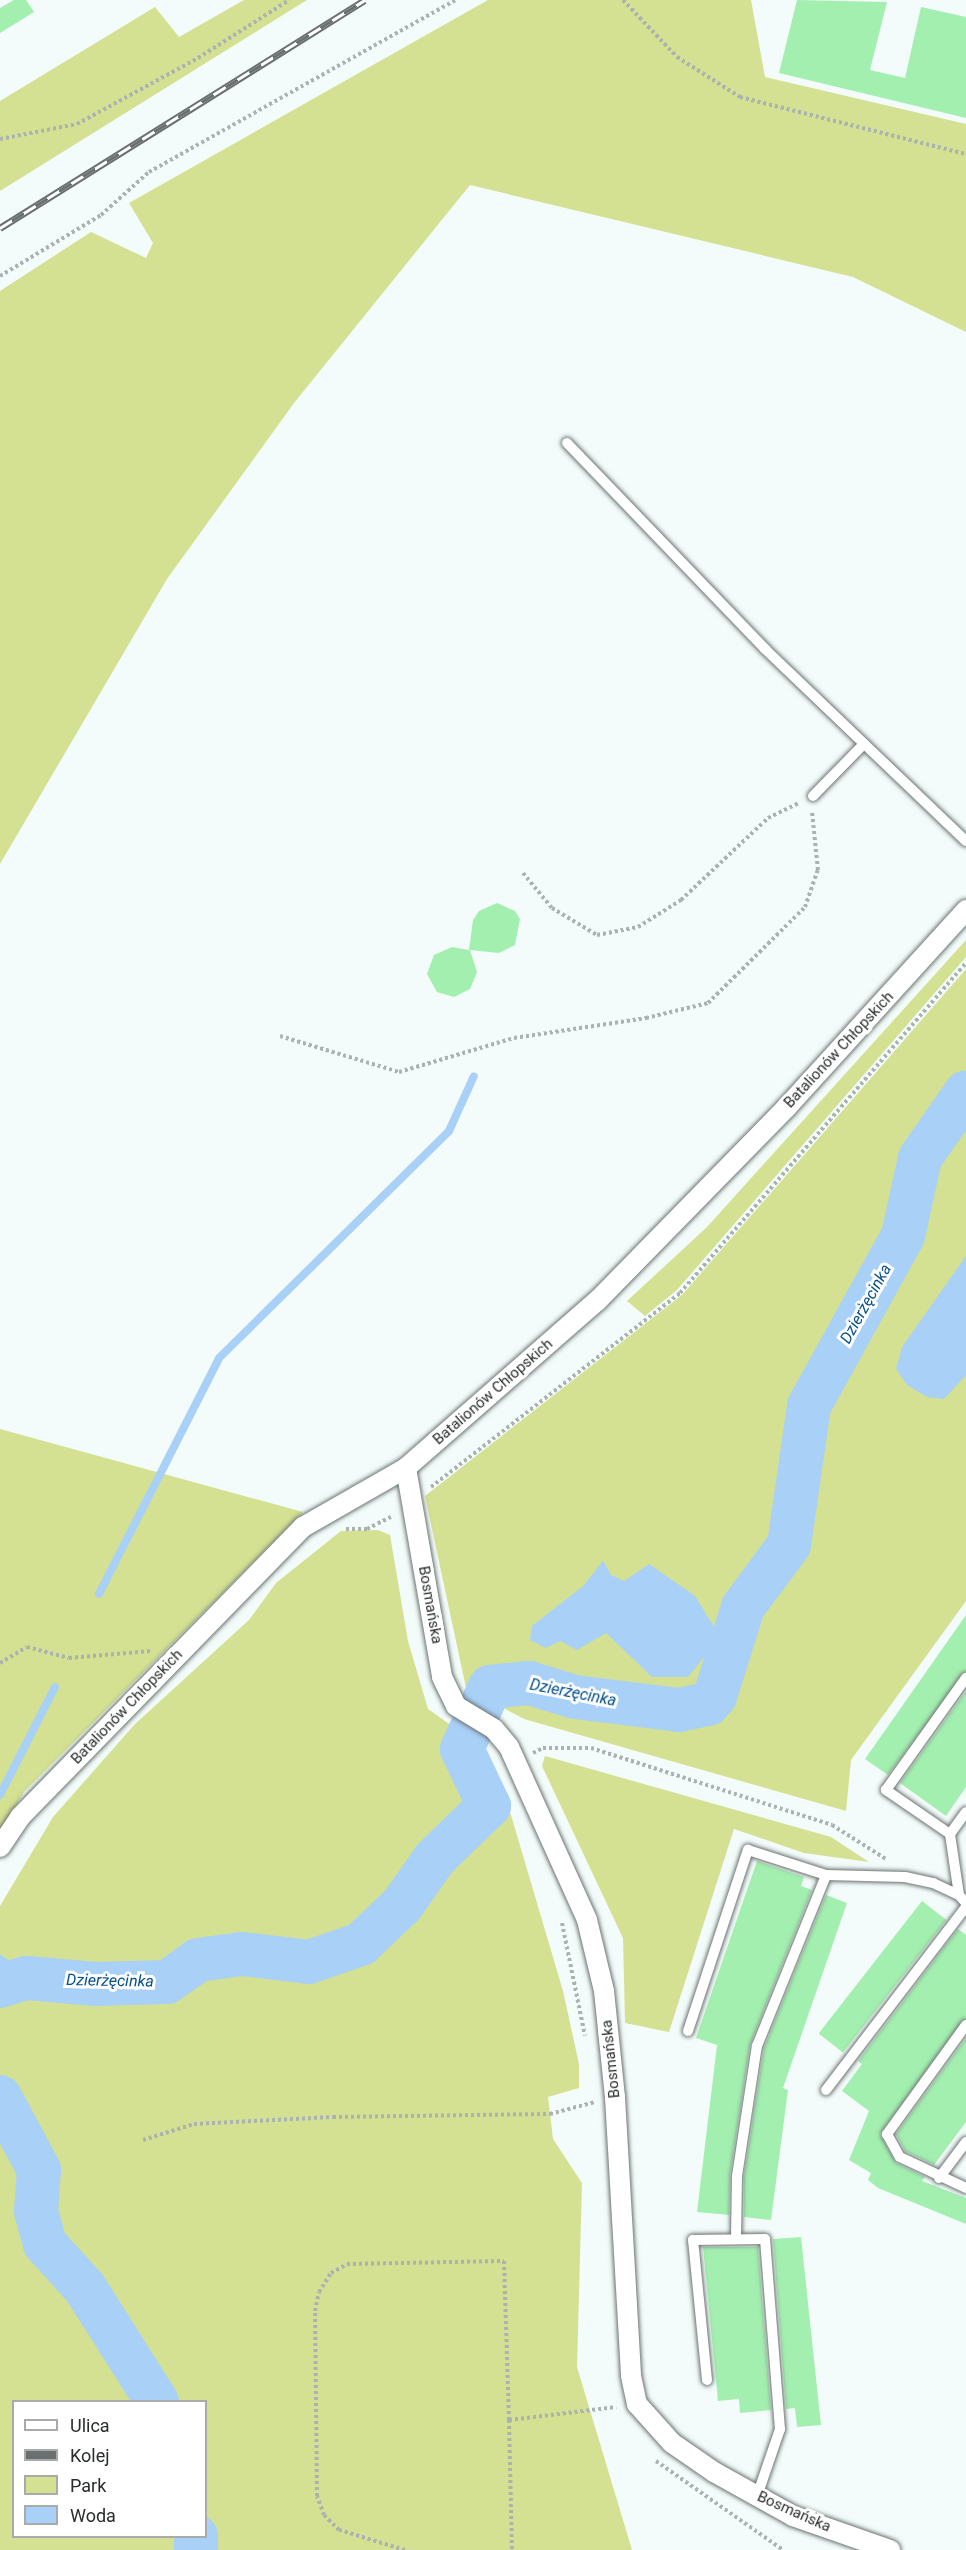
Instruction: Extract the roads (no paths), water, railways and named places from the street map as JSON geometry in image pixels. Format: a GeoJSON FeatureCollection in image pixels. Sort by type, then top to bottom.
{"type":"FeatureCollection","features":[{"type":"Feature","properties":{"kind":"street","name":"Batalionów Chłopskich"},"geometry":{"type":"LineString","coordinates":[[0,1847],[21,1816],[303,1527],[406,1467],[597,1301],[786,1108],[966,910]]}},
{"type":"Feature","properties":{"kind":"street","name":"Bosmańska"},"geometry":{"type":"LineString","coordinates":[[406,1467],[442,1677],[456,1706],[494,1729],[516,1761],[587,1920],[604,1990],[615,2097],[631,2376],[637,2404],[672,2443],[757,2496],[793,2516],[890,2550]]}},
{"type":"Feature","properties":{"kind":"lane"},"geometry":{"type":"LineString","coordinates":[[567,443],[765,649],[966,841]]}},
{"type":"Feature","properties":{"kind":"lane"},"geometry":{"type":"LineString","coordinates":[[813,796],[864,744]]}},
{"type":"Feature","properties":{"kind":"lane"},"geometry":{"type":"LineString","coordinates":[[826,2090],[964,1902],[950,1834],[886,1790],[966,1678]]}},
{"type":"Feature","properties":{"kind":"lane"},"geometry":{"type":"LineString","coordinates":[[950,1834],[966,1812]]}},
{"type":"Feature","properties":{"kind":"lane"},"geometry":{"type":"LineString","coordinates":[[688,2031],[748,1850],[826,1875],[904,1877],[964,1902]]}},
{"type":"Feature","properties":{"kind":"lane"},"geometry":{"type":"LineString","coordinates":[[736,2239],[737,2176],[758,2046],[826,1875]]}},
{"type":"Feature","properties":{"kind":"lane"},"geometry":{"type":"LineString","coordinates":[[966,2025],[887,2134],[900,2157],[939,2178],[966,2188]]}},
{"type":"Feature","properties":{"kind":"lane"},"geometry":{"type":"LineString","coordinates":[[939,2178],[966,2142]]}},
{"type":"Feature","properties":{"kind":"lane"},"geometry":{"type":"LineString","coordinates":[[707,2380],[693,2240],[765,2239],[780,2429],[757,2496]]}},
{"type":"Feature","properties":{"kind":"water"},"geometry":{"type":"Polygon","coordinates":[[[966,1256],[966,1375],[944,1399],[927,1397],[907,1385],[896,1369],[902,1347],[966,1256]]]}},
{"type":"Feature","properties":{"kind":"water"},"geometry":{"type":"Polygon","coordinates":[[[603,1561],[611,1575],[624,1581],[649,1564],[695,1596],[720,1637],[688,1677],[652,1677],[606,1633],[577,1650],[560,1641],[546,1648],[530,1640],[532,1626],[583,1586],[603,1561]]]}},
{"type":"Feature","properties":{"kind":"waterway"},"geometry":{"type":"LineString","coordinates":[[99,1594],[219,1358],[449,1131],[474,1076]]}},
{"type":"Feature","properties":{"kind":"waterway","name":"Dzierżęcinka"},"geometry":{"type":"LineString","coordinates":[[0,1986],[27,1978],[96,1984],[167,1982],[198,1960],[242,1954],[309,1962],[361,1944],[402,1905],[435,1858],[489,1806],[462,1749],[490,1687],[529,1683],[575,1697],[679,1710],[708,1704],[715,1696],[743,1607],[789,1545],[809,1406],[903,1236],[920,1158],[966,1092]]}},
{"type":"Feature","properties":{"kind":"waterway"},"geometry":{"type":"LineString","coordinates":[[0,1795],[55,1687]]}},
{"type":"Feature","properties":{"kind":"waterway"},"geometry":{"type":"LineString","coordinates":[[0,1959],[27,1978]]}},
{"type":"Feature","properties":{"kind":"waterway","name":"Dzierżęcinka"},"geometry":{"type":"LineString","coordinates":[[0,2097],[39,2170],[36,2211],[45,2244],[85,2288],[156,2400]]}},
{"type":"Feature","properties":{"kind":"waterway","name":"Dzierżęcinka"},"geometry":{"type":"LineString","coordinates":[[196,2538],[196,2550]]}},
{"type":"Feature","properties":{"kind":"railway"},"geometry":{"type":"LineString","coordinates":[[0,228],[365,0]]}}]}
